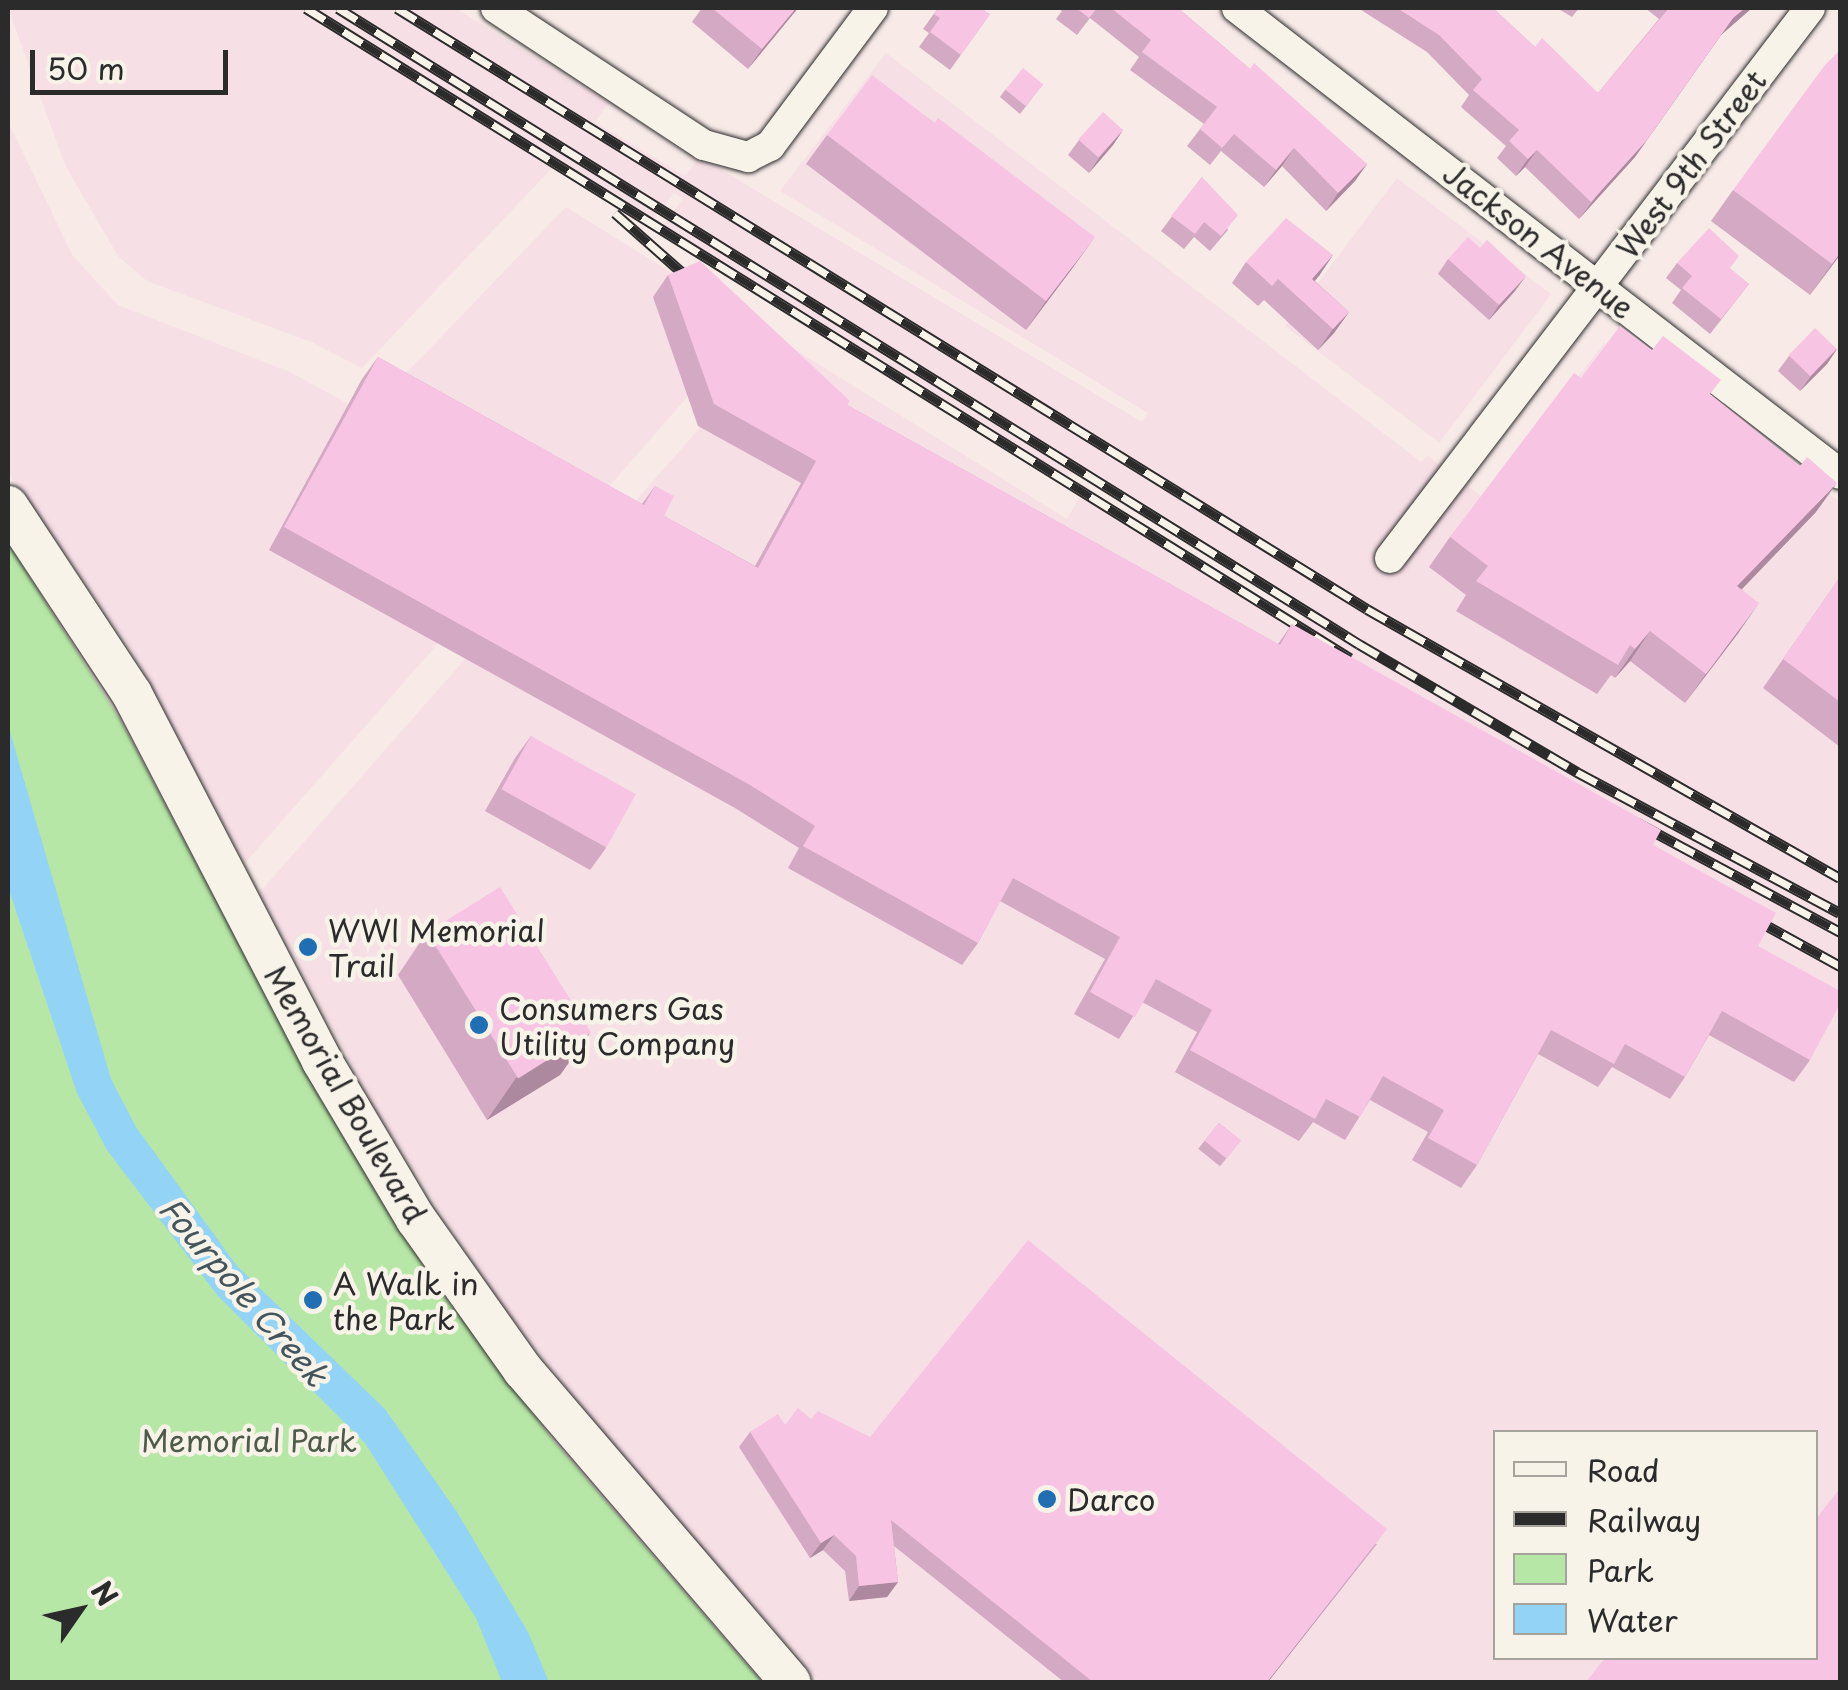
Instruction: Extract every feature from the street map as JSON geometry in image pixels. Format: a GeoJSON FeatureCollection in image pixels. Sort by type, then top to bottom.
{"type":"FeatureCollection","features":[{"type":"Feature","properties":{"kind":"street"},"geometry":{"type":"LineString","coordinates":[[496,8],[704,144],[748,157],[770,146],[873,8]]}},
{"type":"Feature","properties":{"kind":"street","name":"Jackson Avenue"},"geometry":{"type":"LineString","coordinates":[[1238,8],[1840,474]]}},
{"type":"Feature","properties":{"kind":"street","name":"West 9th Street"},"geometry":{"type":"LineString","coordinates":[[1390,558],[1810,8]]}},
{"type":"Feature","properties":{"kind":"street","name":"Memorial Boulevard"},"geometry":{"type":"LineString","coordinates":[[8,506],[132,694],[322,1061],[416,1219],[524,1370],[790,1682]]}},
{"type":"Feature","properties":{"kind":"shaded area"},"geometry":{"type":"Polygon","coordinates":[[[8,8],[455,8],[609,103],[595,122],[685,176],[700,157],[1142,422],[1148,413],[780,191],[886,53],[1421,462],[1428,456],[1485,499],[1604,343],[1791,485],[1803,473],[1840,502],[1840,1682],[820,1682],[605,1437],[495,1296],[374,1107],[260,892],[554,558],[572,573],[778,339],[1067,519],[1081,495],[1296,628],[1311,607],[1090,470],[1053,478],[657,233],[683,199],[674,193],[647,226],[552,168],[362,368],[311,342],[147,281],[118,256],[65,165],[8,8]]]}},
{"type":"Feature","properties":{"kind":"shaded area"},"geometry":{"type":"Polygon","coordinates":[[[8,122],[73,256],[118,305],[290,372],[367,414],[566,207],[752,323],[569,532],[550,516],[245,863],[131,649],[8,472],[8,122]]]}},
{"type":"Feature","properties":{"kind":"shaded area"},"geometry":{"type":"Polygon","coordinates":[[[1397,178],[1551,294],[1439,443],[1285,327],[1397,178]]]}},
{"type":"Feature","properties":{"kind":"green space","name":"Memorial Park"},"geometry":{"type":"Polygon","coordinates":[[[8,543],[121,721],[321,1100],[433,1281],[553,1440],[762,1682],[8,1682],[8,543]]]}},
{"type":"Feature","properties":{"kind":"water","name":"Fourpole Creek"},"geometry":{"type":"Polygon","coordinates":[[[8,725],[111,1079],[136,1127],[237,1266],[385,1409],[457,1512],[528,1632],[549,1682],[502,1682],[476,1618],[365,1443],[218,1296],[107,1150],[77,1093],[8,887],[8,725]]]}},
{"type":"Feature","properties":{"kind":"building"},"geometry":{"type":"Polygon","coordinates":[[[712,8],[796,8],[762,49],[712,8]]]}},
{"type":"Feature","properties":{"kind":"building"},"geometry":{"type":"Polygon","coordinates":[[[938,8],[981,8],[990,14],[961,55],[930,32],[940,18],[934,14],[938,8]]]}},
{"type":"Feature","properties":{"kind":"building"},"geometry":{"type":"Polygon","coordinates":[[[1076,8],[1097,8],[1089,18],[1076,8]]]}},
{"type":"Feature","properties":{"kind":"building"},"geometry":{"type":"Polygon","coordinates":[[[1111,8],[1178,8],[1250,69],[1254,63],[1367,164],[1338,193],[1294,148],[1276,170],[1234,134],[1222,148],[1200,129],[1217,107],[1142,52],[1151,40],[1111,8]]]}},
{"type":"Feature","properties":{"kind":"building"},"geometry":{"type":"Polygon","coordinates":[[[1397,8],[1493,8],[1535,47],[1542,38],[1598,93],[1669,8],[1745,8],[1733,18],[1647,140],[1591,202],[1537,150],[1528,159],[1509,141],[1519,130],[1473,90],[1482,79],[1439,35],[1397,8]]]}},
{"type":"Feature","properties":{"kind":"building"},"geometry":{"type":"Polygon","coordinates":[[[1840,50],[1840,253],[1832,264],[1733,190],[1840,50]]]}},
{"type":"Feature","properties":{"kind":"building"},"geometry":{"type":"Polygon","coordinates":[[[1023,68],[1043,84],[1026,106],[1005,90],[1023,68]]]}},
{"type":"Feature","properties":{"kind":"building"},"geometry":{"type":"Polygon","coordinates":[[[872,75],[935,123],[938,118],[1095,237],[1046,301],[827,135],[872,75]]]}},
{"type":"Feature","properties":{"kind":"building"},"geometry":{"type":"Polygon","coordinates":[[[1103,112],[1123,130],[1098,158],[1078,139],[1103,112]]]}},
{"type":"Feature","properties":{"kind":"building"},"geometry":{"type":"Polygon","coordinates":[[[1202,177],[1238,215],[1221,236],[1204,222],[1195,234],[1171,216],[1202,177]]]}},
{"type":"Feature","properties":{"kind":"building"},"geometry":{"type":"Polygon","coordinates":[[[1286,218],[1333,255],[1312,279],[1349,312],[1333,329],[1278,279],[1272,286],[1246,262],[1286,218]]]}},
{"type":"Feature","properties":{"kind":"building"},"geometry":{"type":"Polygon","coordinates":[[[1709,228],[1739,256],[1730,268],[1749,284],[1721,319],[1682,288],[1692,276],[1677,263],[1709,228]]]}},
{"type":"Feature","properties":{"kind":"building"},"geometry":{"type":"Polygon","coordinates":[[[1468,237],[1480,248],[1487,240],[1526,276],[1499,305],[1448,259],[1468,237]]]}},
{"type":"Feature","properties":{"kind":"building"},"geometry":{"type":"Polygon","coordinates":[[[700,261],[850,401],[847,405],[1280,645],[1292,624],[1661,830],[1653,845],[1776,913],[1758,946],[1840,991],[1840,1004],[1810,1060],[1722,1011],[1685,1077],[1625,1044],[1614,1064],[1551,1030],[1477,1165],[1428,1138],[1444,1110],[1383,1076],[1360,1117],[1326,1099],[1315,1119],[1190,1050],[1212,1010],[1156,979],[1135,1017],[1090,992],[1120,937],[1013,878],[978,943],[803,846],[815,826],[750,785],[284,527],[378,357],[644,505],[655,486],[674,496],[664,516],[758,568],[816,461],[714,404],[668,275],[700,261]]]}},
{"type":"Feature","properties":{"kind":"building"},"geometry":{"type":"Polygon","coordinates":[[[1620,326],[1652,350],[1663,336],[1721,380],[1710,394],[1800,466],[1807,457],[1837,483],[1737,586],[1759,603],[1706,674],[1650,631],[1635,649],[1630,645],[1618,665],[1476,581],[1488,566],[1450,537],[1574,373],[1581,378],[1620,326]]]}},
{"type":"Feature","properties":{"kind":"building"},"geometry":{"type":"Polygon","coordinates":[[[1815,328],[1837,349],[1810,376],[1789,355],[1815,328]]]}},
{"type":"Feature","properties":{"kind":"building"},"geometry":{"type":"Polygon","coordinates":[[[1840,577],[1840,702],[1783,659],[1840,577]]]}},
{"type":"Feature","properties":{"kind":"building"},"geometry":{"type":"Polygon","coordinates":[[[531,736],[636,794],[606,848],[501,789],[531,736]]]}},
{"type":"Feature","properties":{"kind":"building"},"geometry":{"type":"Polygon","coordinates":[[[500,887],[591,1033],[518,1078],[427,933],[500,887]]]}},
{"type":"Feature","properties":{"kind":"building"},"geometry":{"type":"Polygon","coordinates":[[[1219,1123],[1241,1141],[1226,1158],[1205,1141],[1219,1123]]]}},
{"type":"Feature","properties":{"kind":"building","name":"Darco"},"geometry":{"type":"Polygon","coordinates":[[[1028,1240],[1387,1529],[1267,1682],[1093,1682],[891,1520],[898,1582],[859,1586],[856,1556],[834,1535],[821,1543],[750,1432],[778,1414],[785,1425],[798,1408],[811,1419],[818,1411],[870,1437],[1028,1240]]]}},
{"type":"Feature","properties":{"kind":"building"},"geometry":{"type":"Polygon","coordinates":[[[1840,1488],[1840,1682],[1586,1682],[1603,1660],[1818,1660],[1818,1516],[1840,1488]]]}},
{"type":"Feature","properties":{"kind":"railway"},"geometry":{"type":"LineString","coordinates":[[306,8],[1350,658]]}},
{"type":"Feature","properties":{"kind":"railway"},"geometry":{"type":"LineString","coordinates":[[338,8],[1359,644],[1577,772],[1840,913]]}},
{"type":"Feature","properties":{"kind":"railway"},"geometry":{"type":"LineString","coordinates":[[397,8],[1367,609],[1840,878]]}},
{"type":"Feature","properties":{"kind":"railway"},"geometry":{"type":"LineString","coordinates":[[615,213],[701,289]]}},
{"type":"Feature","properties":{"kind":"railway"},"geometry":{"type":"LineString","coordinates":[[1636,822],[1840,932]]}},
{"type":"Feature","properties":{"kind":"railway"},"geometry":{"type":"LineString","coordinates":[[1744,913],[1840,966]]}},
{"type":"Feature","properties":{"kind":"place","name":"WWI Memorial Trail"},"geometry":{"type":"Point","coordinates":[308,947]}},
{"type":"Feature","properties":{"kind":"place","name":"Consumers Gas Utility Company"},"geometry":{"type":"Point","coordinates":[479,1025]}},
{"type":"Feature","properties":{"kind":"place","name":"A Walk in the Park"},"geometry":{"type":"Point","coordinates":[313,1300]}},
{"type":"Feature","properties":{"kind":"place","name":"Darco"},"geometry":{"type":"Point","coordinates":[1047,1499]}}]}
